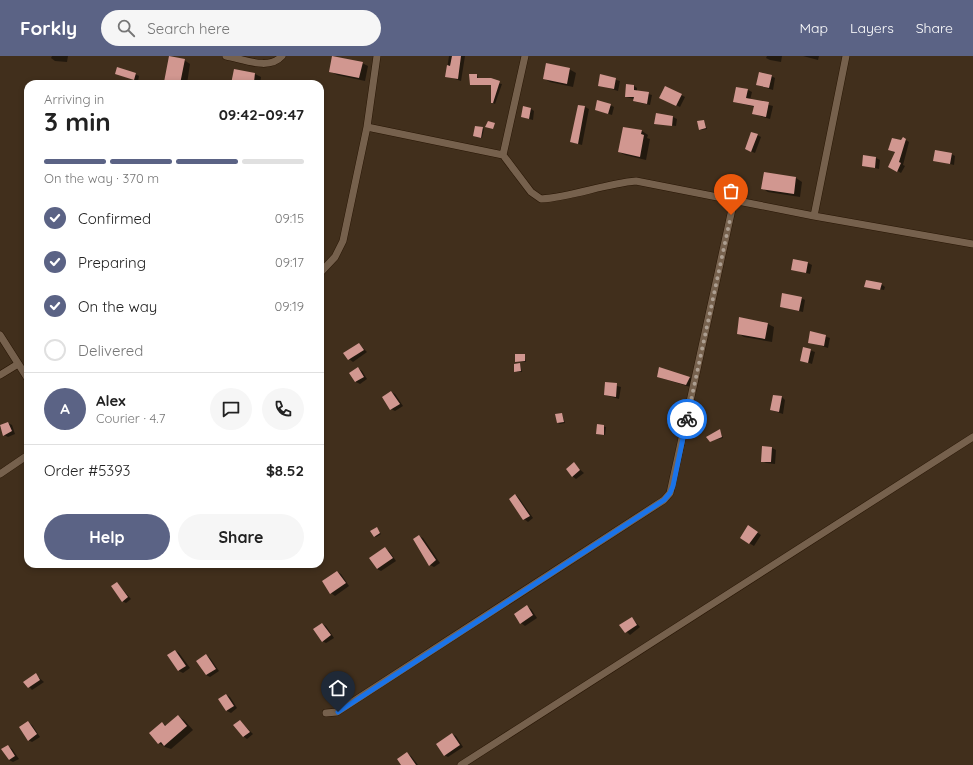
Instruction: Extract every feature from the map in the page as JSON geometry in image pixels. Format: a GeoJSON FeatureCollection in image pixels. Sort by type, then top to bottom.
{"type":"FeatureCollection","features":[{"type":"Feature","properties":{"kind":"street"},"geometry":{"type":"LineString","coordinates":[[226,56],[263,64],[275,62],[282,56]]}},
{"type":"Feature","properties":{"kind":"street"},"geometry":{"type":"LineString","coordinates":[[324,269],[336,257],[343,241],[367,127],[377,56]]}},
{"type":"Feature","properties":{"kind":"street"},"geometry":{"type":"LineString","coordinates":[[503,155],[525,56]]}},
{"type":"Feature","properties":{"kind":"street"},"geometry":{"type":"LineString","coordinates":[[814,216],[846,56]]}},
{"type":"Feature","properties":{"kind":"street"},"geometry":{"type":"LineString","coordinates":[[367,127],[503,155],[531,192],[541,199],[554,198],[615,184],[636,181],[814,216],[973,244]]}},
{"type":"Feature","properties":{"kind":"street"},"geometry":{"type":"LineString","coordinates":[[326,713],[338,712],[664,500],[670,493],[734,200]]}},
{"type":"Feature","properties":{"kind":"street"},"geometry":{"type":"LineString","coordinates":[[0,335],[24,373]]}},
{"type":"Feature","properties":{"kind":"street"},"geometry":{"type":"LineString","coordinates":[[0,375],[18,364]]}},
{"type":"Feature","properties":{"kind":"street"},"geometry":{"type":"LineString","coordinates":[[461,765],[973,437]]}},
{"type":"Feature","properties":{"kind":"street"},"geometry":{"type":"LineString","coordinates":[[0,474],[24,457]]}},
{"type":"Feature","properties":{"kind":"building"},"geometry":{"type":"Polygon","coordinates":[[[169,56],[185,59],[181,80],[164,80],[169,56]]]}},
{"type":"Feature","properties":{"kind":"building"},"geometry":{"type":"Polygon","coordinates":[[[332,56],[363,62],[359,78],[329,72],[332,56]]]}},
{"type":"Feature","properties":{"kind":"building"},"geometry":{"type":"Polygon","coordinates":[[[452,56],[461,56],[458,79],[445,77],[447,65],[450,66],[452,56]]]}},
{"type":"Feature","properties":{"kind":"building"},"geometry":{"type":"Polygon","coordinates":[[[546,63],[570,68],[567,84],[543,79],[546,63]]]}},
{"type":"Feature","properties":{"kind":"building"},"geometry":{"type":"Polygon","coordinates":[[[117,67],[136,73],[134,80],[115,74],[117,67]]]}},
{"type":"Feature","properties":{"kind":"building"},"geometry":{"type":"Polygon","coordinates":[[[234,69],[255,73],[254,80],[232,80],[234,69]]]}},
{"type":"Feature","properties":{"kind":"building"},"geometry":{"type":"Polygon","coordinates":[[[759,72],[772,75],[769,88],[756,85],[759,72]]]}},
{"type":"Feature","properties":{"kind":"building"},"geometry":{"type":"Polygon","coordinates":[[[469,74],[477,74],[477,78],[491,78],[500,81],[493,103],[491,103],[491,85],[470,85],[469,74]]]}},
{"type":"Feature","properties":{"kind":"building"},"geometry":{"type":"Polygon","coordinates":[[[600,74],[616,78],[614,89],[598,86],[600,74]]]}},
{"type":"Feature","properties":{"kind":"building"},"geometry":{"type":"Polygon","coordinates":[[[626,84],[634,85],[634,90],[649,92],[647,104],[633,101],[634,97],[625,97],[626,84]]]}},
{"type":"Feature","properties":{"kind":"building"},"geometry":{"type":"Polygon","coordinates":[[[665,86],[682,94],[676,106],[659,98],[665,86]]]}},
{"type":"Feature","properties":{"kind":"building"},"geometry":{"type":"Polygon","coordinates":[[[736,87],[748,89],[746,98],[769,102],[766,117],[752,114],[754,106],[733,102],[736,87]]]}},
{"type":"Feature","properties":{"kind":"building"},"geometry":{"type":"Polygon","coordinates":[[[597,100],[611,104],[608,114],[595,110],[597,100]]]}},
{"type":"Feature","properties":{"kind":"building"},"geometry":{"type":"Polygon","coordinates":[[[578,105],[585,106],[578,144],[570,142],[578,105]]]}},
{"type":"Feature","properties":{"kind":"building"},"geometry":{"type":"Polygon","coordinates":[[[523,106],[531,108],[529,119],[521,117],[523,106]]]}},
{"type":"Feature","properties":{"kind":"building"},"geometry":{"type":"Polygon","coordinates":[[[656,113],[673,116],[672,126],[654,124],[656,113]]]}},
{"type":"Feature","properties":{"kind":"building"},"geometry":{"type":"Polygon","coordinates":[[[704,120],[706,128],[699,130],[697,121],[704,120]]]}},
{"type":"Feature","properties":{"kind":"building"},"geometry":{"type":"Polygon","coordinates":[[[488,121],[495,123],[493,129],[485,127],[488,121]]]}},
{"type":"Feature","properties":{"kind":"building"},"geometry":{"type":"Polygon","coordinates":[[[475,126],[483,127],[481,138],[473,136],[475,126]]]}},
{"type":"Feature","properties":{"kind":"building"},"geometry":{"type":"Polygon","coordinates":[[[623,127],[642,130],[641,134],[644,135],[640,157],[618,152],[623,127]]]}},
{"type":"Feature","properties":{"kind":"building"},"geometry":{"type":"Polygon","coordinates":[[[751,132],[758,134],[751,152],[745,149],[751,132]]]}},
{"type":"Feature","properties":{"kind":"building"},"geometry":{"type":"Polygon","coordinates":[[[903,137],[906,139],[899,162],[901,163],[897,172],[888,167],[895,152],[888,150],[892,138],[901,140],[903,137]]]}},
{"type":"Feature","properties":{"kind":"building"},"geometry":{"type":"Polygon","coordinates":[[[935,150],[952,153],[950,164],[933,161],[935,150]]]}},
{"type":"Feature","properties":{"kind":"building"},"geometry":{"type":"Polygon","coordinates":[[[863,155],[876,157],[875,168],[862,166],[863,155]]]}},
{"type":"Feature","properties":{"kind":"building"},"geometry":{"type":"Polygon","coordinates":[[[764,172],[796,177],[794,194],[761,189],[764,172]]]}},
{"type":"Feature","properties":{"kind":"building"},"geometry":{"type":"Polygon","coordinates":[[[793,259],[808,262],[806,273],[791,270],[793,259]]]}},
{"type":"Feature","properties":{"kind":"building"},"geometry":{"type":"Polygon","coordinates":[[[866,280],[882,283],[880,290],[864,287],[866,280]]]}},
{"type":"Feature","properties":{"kind":"building"},"geometry":{"type":"Polygon","coordinates":[[[782,293],[802,297],[799,311],[780,307],[782,293]]]}},
{"type":"Feature","properties":{"kind":"building"},"geometry":{"type":"Polygon","coordinates":[[[739,317],[768,323],[765,339],[737,334],[739,317]]]}},
{"type":"Feature","properties":{"kind":"building"},"geometry":{"type":"Polygon","coordinates":[[[810,331],[826,335],[824,346],[808,343],[810,331]]]}},
{"type":"Feature","properties":{"kind":"building"},"geometry":{"type":"Polygon","coordinates":[[[359,343],[364,350],[348,360],[343,353],[359,343]]]}},
{"type":"Feature","properties":{"kind":"building"},"geometry":{"type":"Polygon","coordinates":[[[803,347],[811,349],[808,363],[800,361],[803,347]]]}},
{"type":"Feature","properties":{"kind":"building"},"geometry":{"type":"Polygon","coordinates":[[[515,354],[525,354],[525,361],[515,362],[515,354]]]}},
{"type":"Feature","properties":{"kind":"building"},"geometry":{"type":"Polygon","coordinates":[[[520,363],[521,371],[514,372],[514,364],[520,363]]]}},
{"type":"Feature","properties":{"kind":"building"},"geometry":{"type":"Polygon","coordinates":[[[358,367],[364,377],[355,382],[349,373],[358,367]]]}},
{"type":"Feature","properties":{"kind":"building"},"geometry":{"type":"Polygon","coordinates":[[[659,367],[690,377],[686,385],[657,377],[659,367]]]}},
{"type":"Feature","properties":{"kind":"building"},"geometry":{"type":"Polygon","coordinates":[[[605,382],[617,383],[616,397],[604,395],[605,382]]]}},
{"type":"Feature","properties":{"kind":"building"},"geometry":{"type":"Polygon","coordinates":[[[391,391],[400,404],[390,410],[382,397],[391,391]]]}},
{"type":"Feature","properties":{"kind":"building"},"geometry":{"type":"Polygon","coordinates":[[[773,395],[782,396],[779,412],[770,410],[773,395]]]}},
{"type":"Feature","properties":{"kind":"building"},"geometry":{"type":"Polygon","coordinates":[[[562,413],[564,422],[557,423],[555,414],[562,413]]]}},
{"type":"Feature","properties":{"kind":"building"},"geometry":{"type":"Polygon","coordinates":[[[8,422],[12,431],[3,436],[0,425],[8,422]]]}},
{"type":"Feature","properties":{"kind":"building"},"geometry":{"type":"Polygon","coordinates":[[[597,424],[604,425],[604,435],[596,434],[597,424]]]}},
{"type":"Feature","properties":{"kind":"building"},"geometry":{"type":"Polygon","coordinates":[[[720,429],[722,437],[710,442],[706,437],[720,429]]]}},
{"type":"Feature","properties":{"kind":"building"},"geometry":{"type":"Polygon","coordinates":[[[762,446],[772,447],[771,462],[761,462],[762,446]]]}},
{"type":"Feature","properties":{"kind":"building"},"geometry":{"type":"Polygon","coordinates":[[[574,462],[580,470],[572,477],[566,469],[574,462]]]}},
{"type":"Feature","properties":{"kind":"building"},"geometry":{"type":"Polygon","coordinates":[[[515,494],[530,516],[523,520],[509,499],[515,494]]]}},
{"type":"Feature","properties":{"kind":"building"},"geometry":{"type":"Polygon","coordinates":[[[748,525],[758,532],[749,544],[740,538],[748,525]]]}},
{"type":"Feature","properties":{"kind":"building"},"geometry":{"type":"Polygon","coordinates":[[[377,527],[380,533],[374,537],[370,531],[377,527]]]}},
{"type":"Feature","properties":{"kind":"building"},"geometry":{"type":"Polygon","coordinates":[[[419,535],[436,560],[429,566],[413,539],[419,535]]]}},
{"type":"Feature","properties":{"kind":"building"},"geometry":{"type":"Polygon","coordinates":[[[385,547],[393,558],[377,569],[369,558],[385,547]]]}},
{"type":"Feature","properties":{"kind":"building"},"geometry":{"type":"Polygon","coordinates":[[[337,571],[346,583],[330,594],[322,581],[337,571]]]}},
{"type":"Feature","properties":{"kind":"building"},"geometry":{"type":"Polygon","coordinates":[[[117,582],[128,597],[122,602],[111,586],[117,582]]]}},
{"type":"Feature","properties":{"kind":"building"},"geometry":{"type":"Polygon","coordinates":[[[527,605],[533,615],[520,624],[514,614],[527,605]]]}},
{"type":"Feature","properties":{"kind":"building"},"geometry":{"type":"Polygon","coordinates":[[[632,617],[637,625],[625,633],[619,625],[632,617]]]}},
{"type":"Feature","properties":{"kind":"building"},"geometry":{"type":"Polygon","coordinates":[[[322,623],[331,635],[322,642],[313,629],[322,623]]]}},
{"type":"Feature","properties":{"kind":"building"},"geometry":{"type":"Polygon","coordinates":[[[175,650],[186,666],[178,671],[167,655],[175,650]]]}},
{"type":"Feature","properties":{"kind":"building"},"geometry":{"type":"Polygon","coordinates":[[[206,654],[216,669],[206,675],[196,661],[206,654]]]}},
{"type":"Feature","properties":{"kind":"building"},"geometry":{"type":"Polygon","coordinates":[[[36,673],[40,680],[28,688],[23,682],[36,673]]]}},
{"type":"Feature","properties":{"kind":"building"},"geometry":{"type":"Polygon","coordinates":[[[226,694],[234,706],[226,711],[218,699],[226,694]]]}},
{"type":"Feature","properties":{"kind":"building"},"geometry":{"type":"Polygon","coordinates":[[[178,715],[187,726],[164,746],[161,742],[158,744],[149,733],[162,722],[165,726],[178,715]]]}},
{"type":"Feature","properties":{"kind":"building"},"geometry":{"type":"Polygon","coordinates":[[[240,720],[250,732],[243,737],[233,725],[240,720]]]}},
{"type":"Feature","properties":{"kind":"building"},"geometry":{"type":"Polygon","coordinates":[[[28,721],[37,734],[28,741],[19,727],[28,721]]]}},
{"type":"Feature","properties":{"kind":"building"},"geometry":{"type":"Polygon","coordinates":[[[452,733],[460,745],[444,756],[436,744],[452,733]]]}},
{"type":"Feature","properties":{"kind":"building"},"geometry":{"type":"Polygon","coordinates":[[[8,745],[15,756],[9,760],[1,749],[8,745]]]}},
{"type":"Feature","properties":{"kind":"building"},"geometry":{"type":"Polygon","coordinates":[[[407,752],[416,765],[401,765],[397,759],[407,752]]]}},
{"type":"Feature","properties":{"kind":"way so far"},"geometry":{"type":"LineString","coordinates":[[687,419],[731,215]]}},
{"type":"Feature","properties":{"kind":"route"},"geometry":{"type":"LineString","coordinates":[[338,712],[664,500],[670,493],[673,486],[687,419]]}}]}
